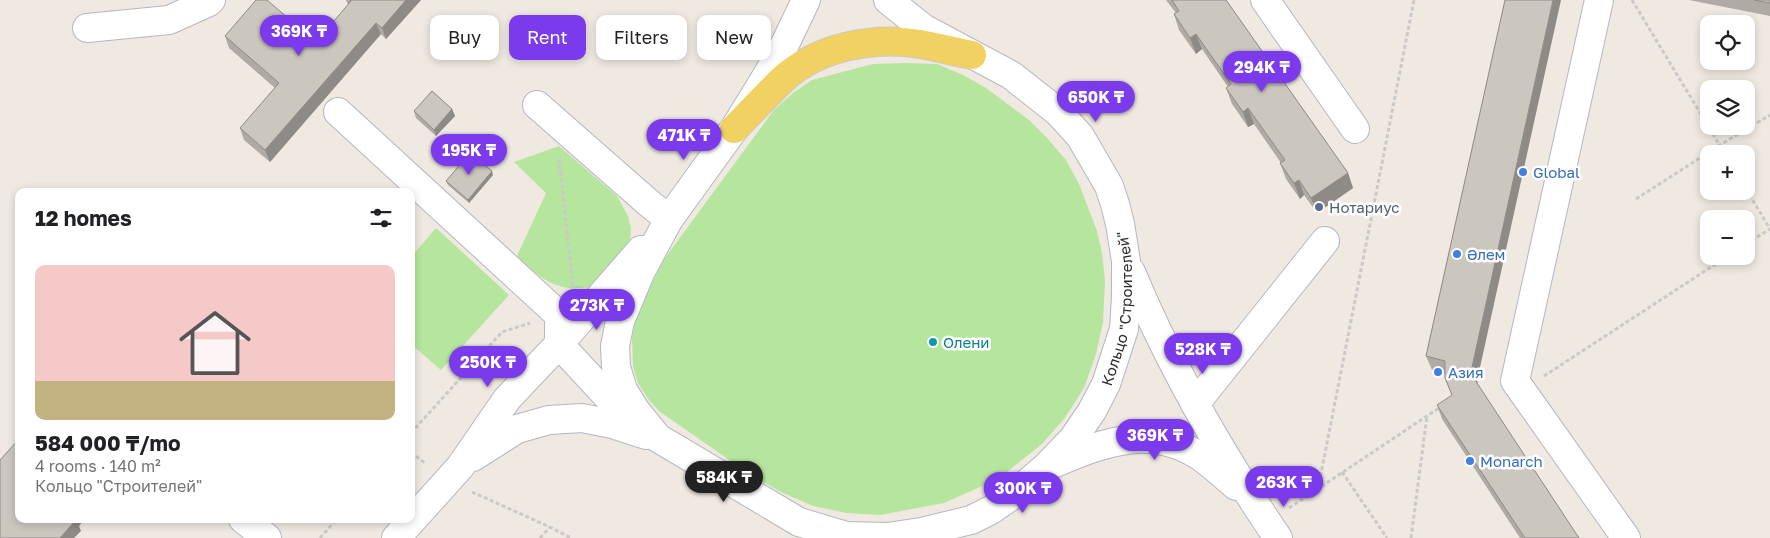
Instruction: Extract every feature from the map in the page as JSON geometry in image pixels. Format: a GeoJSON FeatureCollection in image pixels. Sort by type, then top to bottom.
{"type":"FeatureCollection","features":[{"type":"Feature","properties":{"kind":"main road","name":"Кольцо \"Строителей\""},"geometry":{"type":"LineString","coordinates":[[734,129],[784,78],[807,61],[833,50],[863,44],[892,42],[919,44],[972,55]]}},
{"type":"Feature","properties":{"kind":"street"},"geometry":{"type":"LineString","coordinates":[[87,28],[169,20],[210,0]]}},
{"type":"Feature","properties":{"kind":"street"},"geometry":{"type":"LineString","coordinates":[[734,129],[785,44],[806,0]]}},
{"type":"Feature","properties":{"kind":"street"},"geometry":{"type":"LineString","coordinates":[[888,0],[923,28],[972,55]]}},
{"type":"Feature","properties":{"kind":"street"},"geometry":{"type":"LineString","coordinates":[[1265,0],[1355,129]]}},
{"type":"Feature","properties":{"kind":"street"},"geometry":{"type":"LineString","coordinates":[[1599,0],[1515,381],[1626,538]]}},
{"type":"Feature","properties":{"kind":"street","name":"Кольцо \"Строителей\""},"geometry":{"type":"LineString","coordinates":[[734,129],[669,219],[640,272],[628,300],[620,321],[615,346],[616,367],[623,390],[636,411],[658,438],[815,532],[846,536],[887,537],[920,532],[963,529],[1017,492],[1047,466],[1073,439],[1092,411],[1106,384],[1124,329],[1126,297],[1126,262],[1120,224],[1109,186],[1080,136],[1058,112],[1035,92],[1012,75],[972,55]]}},
{"type":"Feature","properties":{"kind":"street"},"geometry":{"type":"LineString","coordinates":[[338,112],[566,306],[559,344]]}},
{"type":"Feature","properties":{"kind":"street"},"geometry":{"type":"LineString","coordinates":[[415,517],[453,474],[507,398],[559,344],[669,219],[546,113]]}},
{"type":"Feature","properties":{"kind":"street"},"geometry":{"type":"LineString","coordinates":[[1195,404],[1325,241]]}},
{"type":"Feature","properties":{"kind":"street"},"geometry":{"type":"LineString","coordinates":[[1126,262],[1161,340],[1195,404],[1266,520]]}},
{"type":"Feature","properties":{"kind":"street"},"geometry":{"type":"LineString","coordinates":[[559,344],[608,397],[658,438]]}},
{"type":"Feature","properties":{"kind":"street"},"geometry":{"type":"LineString","coordinates":[[453,474],[517,429],[549,420],[582,418],[612,424],[658,438]]}},
{"type":"Feature","properties":{"kind":"street"},"geometry":{"type":"LineString","coordinates":[[1047,466],[1093,447],[1121,440],[1145,438],[1174,443],[1201,457],[1266,520]]}},
{"type":"Feature","properties":{"kind":"street"},"geometry":{"type":"LineString","coordinates":[[248,523],[267,538]]}},
{"type":"Feature","properties":{"kind":"street"},"geometry":{"type":"LineString","coordinates":[[396,538],[409,523]]}},
{"type":"Feature","properties":{"kind":"path"},"geometry":{"type":"LineString","coordinates":[[1318,489],[1414,0]]}},
{"type":"Feature","properties":{"kind":"path"},"geometry":{"type":"LineString","coordinates":[[1632,0],[1720,145],[1770,115]]}},
{"type":"Feature","properties":{"kind":"path"},"geometry":{"type":"LineString","coordinates":[[415,428],[502,332],[566,306],[546,113]]}},
{"type":"Feature","properties":{"kind":"path"},"geometry":{"type":"LineString","coordinates":[[1636,199],[1700,158]]}},
{"type":"Feature","properties":{"kind":"path"},"geometry":{"type":"LineString","coordinates":[[1753,200],[1770,229],[1755,238]]}},
{"type":"Feature","properties":{"kind":"path"},"geometry":{"type":"LineString","coordinates":[[1515,381],[1536,381],[1714,265]]}},
{"type":"Feature","properties":{"kind":"path"},"geometry":{"type":"LineString","coordinates":[[1266,520],[1318,489],[1446,403]]}},
{"type":"Feature","properties":{"kind":"path"},"geometry":{"type":"LineString","coordinates":[[1411,538],[1427,416]]}},
{"type":"Feature","properties":{"kind":"path"},"geometry":{"type":"LineString","coordinates":[[415,454],[571,538]]}},
{"type":"Feature","properties":{"kind":"path"},"geometry":{"type":"LineString","coordinates":[[1342,472],[1388,538]]}},
{"type":"Feature","properties":{"kind":"path"},"geometry":{"type":"LineString","coordinates":[[320,538],[333,523]]}},
{"type":"Feature","properties":{"kind":"path"},"geometry":{"type":"LineString","coordinates":[[540,538],[550,527]]}},
{"type":"Feature","properties":{"kind":"green space"},"geometry":{"type":"Polygon","coordinates":[[[873,64],[937,64],[963,75],[986,88],[1029,120],[1066,160],[1079,184],[1097,231],[1105,281],[1103,322],[1096,354],[1084,388],[1064,419],[1042,444],[998,479],[944,503],[880,515],[847,513],[813,506],[781,492],[748,473],[659,411],[638,383],[633,366],[632,337],[638,310],[665,258],[774,110],[793,93],[812,80],[873,64]]]}},
{"type":"Feature","properties":{"kind":"green space"},"geometry":{"type":"Polygon","coordinates":[[[559,146],[617,196],[628,216],[631,229],[630,241],[594,286],[579,288],[562,287],[548,281],[517,256],[546,193],[514,162],[559,146]]]}},
{"type":"Feature","properties":{"kind":"green space"},"geometry":{"type":"Polygon","coordinates":[[[436,228],[509,295],[441,370],[415,347],[415,252],[436,228]]]}},
{"type":"Feature","properties":{"kind":"building"},"geometry":{"type":"Polygon","coordinates":[[[256,0],[267,0],[316,42],[350,0],[406,0],[382,28],[376,23],[265,150],[240,128],[279,83],[225,36],[256,0]]]}},
{"type":"Feature","properties":{"kind":"building"},"geometry":{"type":"Polygon","coordinates":[[[1172,0],[1226,0],[1348,173],[1311,198],[1299,180],[1294,183],[1280,163],[1285,160],[1248,108],[1243,112],[1226,88],[1231,84],[1196,34],[1190,38],[1174,14],[1179,11],[1172,0]]]}},
{"type":"Feature","properties":{"kind":"building"},"geometry":{"type":"Polygon","coordinates":[[[1505,0],[1553,0],[1472,367],[1475,380],[1579,538],[1525,538],[1437,405],[1452,395],[1445,378],[1445,361],[1426,356],[1505,0]]]}},
{"type":"Feature","properties":{"kind":"building"},"geometry":{"type":"Polygon","coordinates":[[[1754,0],[1770,0],[1770,3],[1754,0]]]}},
{"type":"Feature","properties":{"kind":"building"},"geometry":{"type":"Polygon","coordinates":[[[432,91],[452,109],[434,130],[414,111],[432,91]]]}},
{"type":"Feature","properties":{"kind":"building"},"geometry":{"type":"Polygon","coordinates":[[[470,153],[492,171],[468,200],[446,181],[470,153]]]}},
{"type":"Feature","properties":{"kind":"building"},"geometry":{"type":"Polygon","coordinates":[[[15,443],[15,523],[73,523],[60,538],[0,538],[0,460],[15,443]]]}},
{"type":"Feature","properties":{"kind":"place","name":"Global"},"geometry":{"type":"Point","coordinates":[1523,172]}},
{"type":"Feature","properties":{"kind":"place","name":"Нотариус"},"geometry":{"type":"Point","coordinates":[1319,207]}},
{"type":"Feature","properties":{"kind":"place","name":"Әлем"},"geometry":{"type":"Point","coordinates":[1457,254]}},
{"type":"Feature","properties":{"kind":"place","name":"Олени"},"geometry":{"type":"Point","coordinates":[933,342]}},
{"type":"Feature","properties":{"kind":"place","name":"Азия"},"geometry":{"type":"Point","coordinates":[1438,372]}},
{"type":"Feature","properties":{"kind":"place","name":"Monarch"},"geometry":{"type":"Point","coordinates":[1470,461]}}]}
